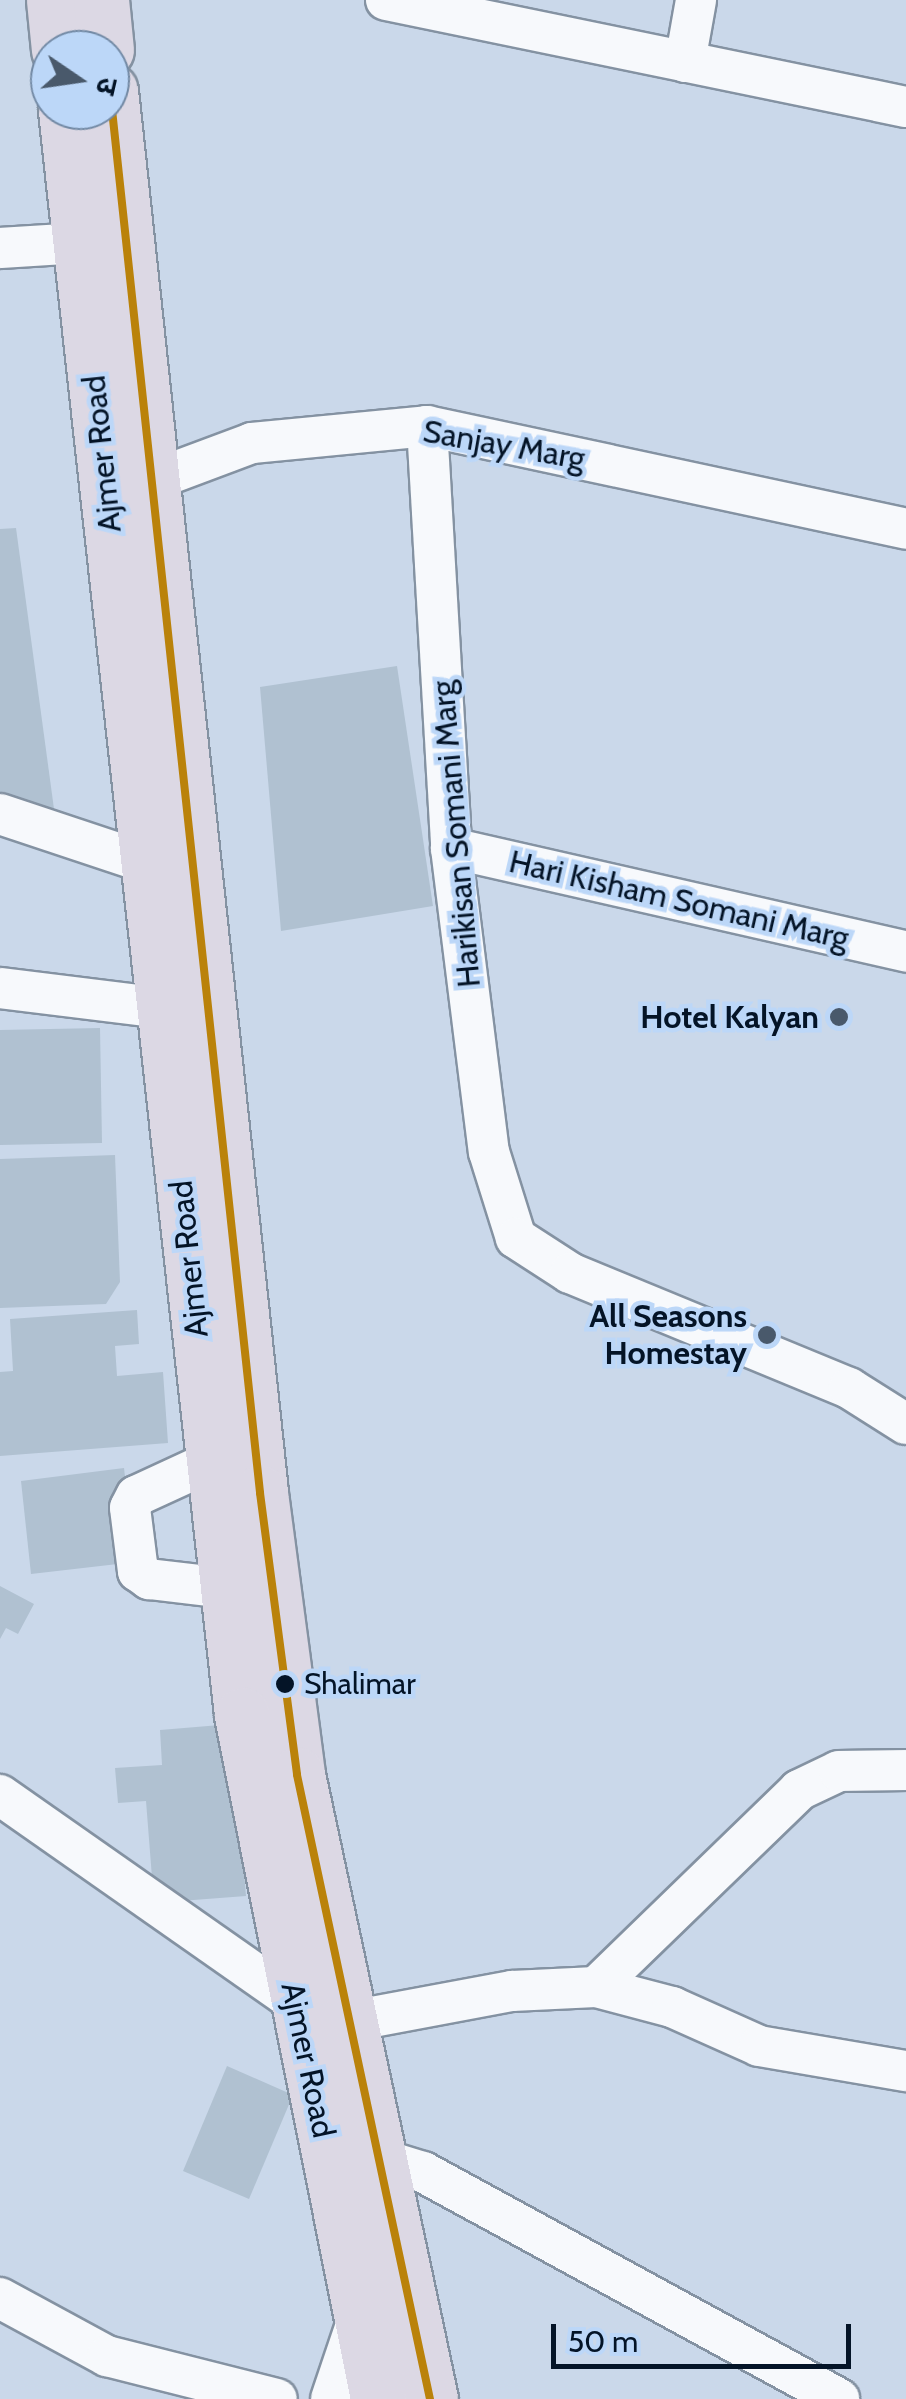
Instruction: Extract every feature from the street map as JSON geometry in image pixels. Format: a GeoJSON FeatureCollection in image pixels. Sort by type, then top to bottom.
{"type":"FeatureCollection","features":[{"type":"Feature","properties":{"kind":"highway"},"geometry":{"type":"LineString","coordinates":[[54,0],[57,30]]}},
{"type":"Feature","properties":{"kind":"highway"},"geometry":{"type":"LineString","coordinates":[[101,0],[104,30]]}},
{"type":"Feature","properties":{"kind":"highway","name":"Ajmer Road"},"geometry":{"type":"LineString","coordinates":[[68,130],[80,243],[130,489],[298,1775],[351,2022],[374,2157],[430,2399]]}},
{"type":"Feature","properties":{"kind":"highway","name":"Ajmer Road"},"geometry":{"type":"LineString","coordinates":[[112,130],[150,864],[210,1462],[242,1715],[296,2002],[378,2399]]}},
{"type":"Feature","properties":{"kind":"street"},"geometry":{"type":"LineString","coordinates":[[386,0],[906,108]]}},
{"type":"Feature","properties":{"kind":"street"},"geometry":{"type":"LineString","coordinates":[[685,62],[696,0]]}},
{"type":"Feature","properties":{"kind":"street"},"geometry":{"type":"LineString","coordinates":[[0,248],[80,243]]}},
{"type":"Feature","properties":{"kind":"street","name":"Sanjay Marg"},"geometry":{"type":"LineString","coordinates":[[130,489],[252,443],[427,426],[906,529]]}},
{"type":"Feature","properties":{"kind":"street","name":"Harikisan Somani Marg"},"geometry":{"type":"LineString","coordinates":[[427,426],[451,848],[488,1152],[516,1238],[570,1274],[849,1388],[906,1424]]}},
{"type":"Feature","properties":{"kind":"street"},"geometry":{"type":"LineString","coordinates":[[0,814],[150,864]]}},
{"type":"Feature","properties":{"kind":"street","name":"Hari Kisham Somani Marg"},"geometry":{"type":"LineString","coordinates":[[451,848],[906,951]]}},
{"type":"Feature","properties":{"kind":"street"},"geometry":{"type":"LineString","coordinates":[[0,988],[162,1008]]}},
{"type":"Feature","properties":{"kind":"street"},"geometry":{"type":"LineString","coordinates":[[210,1462],[136,1496],[130,1508],[138,1571],[148,1579],[226,1588]]}},
{"type":"Feature","properties":{"kind":"street"},"geometry":{"type":"LineString","coordinates":[[596,1987],[798,1790],[838,1770],[906,1770]]}},
{"type":"Feature","properties":{"kind":"street"},"geometry":{"type":"LineString","coordinates":[[0,1795],[296,2002]]}},
{"type":"Feature","properties":{"kind":"street"},"geometry":{"type":"LineString","coordinates":[[351,2022],[512,1990],[596,1987],[672,2007],[759,2046],[906,2071]]}},
{"type":"Feature","properties":{"kind":"street"},"geometry":{"type":"LineString","coordinates":[[374,2157],[422,2172],[838,2399]]}},
{"type":"Feature","properties":{"kind":"street"},"geometry":{"type":"LineString","coordinates":[[0,2298],[159,2386],[277,2399]]}},
{"type":"Feature","properties":{"kind":"street"},"geometry":{"type":"LineString","coordinates":[[332,2399],[361,2310]]}},
{"type":"Feature","properties":{"kind":"building"},"geometry":{"type":"Polygon","coordinates":[[[16,528],[54,809],[0,794],[0,529],[16,528]]]}},
{"type":"Feature","properties":{"kind":"building"},"geometry":{"type":"Polygon","coordinates":[[[397,666],[433,906],[281,931],[260,687],[397,666]]]}},
{"type":"Feature","properties":{"kind":"building"},"geometry":{"type":"Polygon","coordinates":[[[100,1028],[102,1143],[0,1145],[0,1030],[100,1028]]]}},
{"type":"Feature","properties":{"kind":"building"},"geometry":{"type":"Polygon","coordinates":[[[115,1155],[120,1282],[106,1304],[0,1308],[0,1159],[115,1155]]]}},
{"type":"Feature","properties":{"kind":"building"},"geometry":{"type":"Polygon","coordinates":[[[137,1310],[139,1344],[115,1346],[117,1376],[163,1372],[168,1443],[0,1456],[0,1372],[13,1371],[10,1319],[137,1310]]]}},
{"type":"Feature","properties":{"kind":"building"},"geometry":{"type":"Polygon","coordinates":[[[124,1468],[135,1562],[31,1574],[21,1481],[124,1468]]]}},
{"type":"Feature","properties":{"kind":"building"},"geometry":{"type":"Polygon","coordinates":[[[0,1586],[34,1604],[18,1634],[6,1628],[0,1639],[0,1586]]]}},
{"type":"Feature","properties":{"kind":"building"},"geometry":{"type":"Polygon","coordinates":[[[232,1724],[246,1896],[154,1903],[146,1801],[118,1803],[115,1768],[162,1765],[160,1730],[232,1724]]]}},
{"type":"Feature","properties":{"kind":"building"},"geometry":{"type":"Polygon","coordinates":[[[227,2066],[293,2095],[249,2199],[183,2171],[227,2066]]]}},
{"type":"Feature","properties":{"kind":"transit line"},"geometry":{"type":"LineString","coordinates":[[114,130],[260,1493],[297,1775],[430,2399]]}},
{"type":"Feature","properties":{"kind":"place","name":"Hotel Kalyan"},"geometry":{"type":"Point","coordinates":[839,1017]}},
{"type":"Feature","properties":{"kind":"place","name":"All Seasons Homestay"},"geometry":{"type":"Point","coordinates":[767,1335]}},
{"type":"Feature","properties":{"kind":"place","name":"Shalimar"},"geometry":{"type":"Point","coordinates":[285,1684]}}]}
